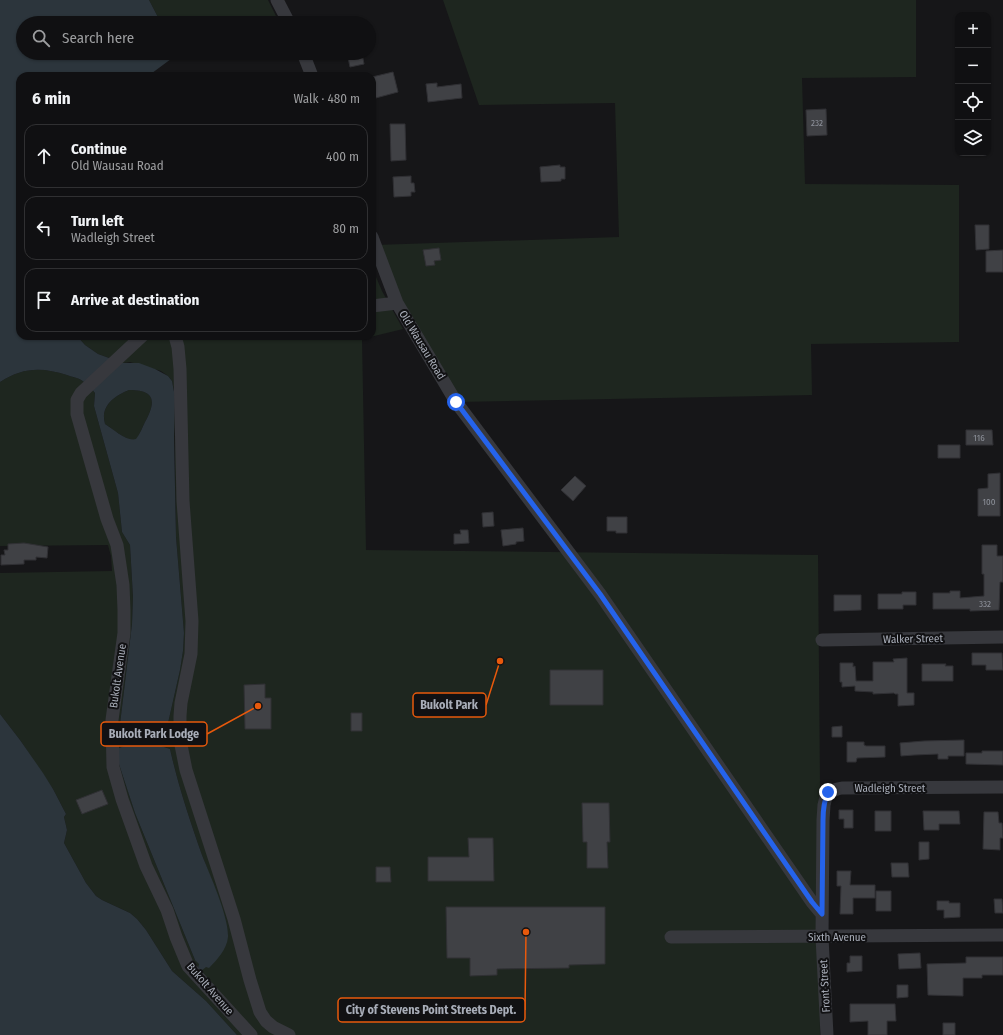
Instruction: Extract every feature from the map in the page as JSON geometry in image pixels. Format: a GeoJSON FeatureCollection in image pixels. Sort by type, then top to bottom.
{"type":"FeatureCollection","features":[{"type":"Feature","properties":{"kind":"street"},"geometry":{"type":"LineString","coordinates":[[277,0],[285,16]]}},
{"type":"Feature","properties":{"kind":"street"},"geometry":{"type":"LineString","coordinates":[[306,60],[310,72]]}},
{"type":"Feature","properties":{"kind":"street","name":"Old Wausau Road"},"geometry":{"type":"LineString","coordinates":[[376,247],[398,303],[456,402],[600,594],[812,902],[822,914]]}},
{"type":"Feature","properties":{"kind":"street"},"geometry":{"type":"LineString","coordinates":[[376,306],[398,303]]}},
{"type":"Feature","properties":{"kind":"street","name":"Bukolt Avenue"},"geometry":{"type":"LineString","coordinates":[[138,340],[86,388],[77,400],[77,414],[106,519],[117,545],[123,585],[124,633],[112,720],[113,767],[122,799],[146,866],[166,910],[188,966],[251,1035]]}},
{"type":"Feature","properties":{"kind":"street"},"geometry":{"type":"LineString","coordinates":[[176,340],[180,369],[183,501],[192,621],[191,654],[181,702],[179,722],[180,740],[186,770],[234,919],[260,1012],[266,1021],[273,1027],[289,1035]]}},
{"type":"Feature","properties":{"kind":"street","name":"Walker Street"},"geometry":{"type":"LineString","coordinates":[[822,640],[1003,637]]}},
{"type":"Feature","properties":{"kind":"street","name":"Wadleigh Street"},"geometry":{"type":"LineString","coordinates":[[822,914],[823,820],[824,805],[828,792],[842,788],[1003,787]]}},
{"type":"Feature","properties":{"kind":"street"},"geometry":{"type":"LineString","coordinates":[[822,914],[822,937]]}},
{"type":"Feature","properties":{"kind":"street","name":"Sixth Avenue"},"geometry":{"type":"LineString","coordinates":[[671,938],[1003,935]]}},
{"type":"Feature","properties":{"kind":"street","name":"Front Street"},"geometry":{"type":"LineString","coordinates":[[822,937],[827,1035]]}},
{"type":"Feature","properties":{"kind":"shaded area"},"geometry":{"type":"Polygon","coordinates":[[[0,0],[149,0],[157,16],[16,16],[16,60],[170,60],[153,72],[16,72],[16,340],[81,340],[98,354],[123,363],[139,363],[168,376],[172,381],[175,397],[174,436],[176,537],[184,633],[183,651],[166,732],[151,736],[152,743],[170,749],[189,816],[225,919],[228,937],[226,946],[209,968],[206,967],[201,971],[198,969],[199,964],[195,960],[135,813],[117,758],[119,748],[135,742],[135,735],[121,731],[120,724],[132,624],[133,597],[130,545],[122,532],[118,493],[94,406],[95,393],[82,381],[58,372],[33,370],[17,373],[0,382],[0,0]],[[129,390],[113,399],[106,407],[104,418],[105,424],[128,439],[136,439],[151,409],[151,398],[144,392],[129,390]]]}},
{"type":"Feature","properties":{"kind":"shaded area"},"geometry":{"type":"Polygon","coordinates":[[[149,0],[268,0],[276,16],[157,16],[149,0]]]}},
{"type":"Feature","properties":{"kind":"shaded area"},"geometry":{"type":"Polygon","coordinates":[[[443,0],[916,0],[916,77],[802,78],[805,184],[959,185],[959,342],[811,344],[812,395],[456,402],[402,302],[376,245],[619,237],[615,103],[479,105],[443,0]]]}},
{"type":"Feature","properties":{"kind":"shaded area"},"geometry":{"type":"Polygon","coordinates":[[[376,277],[382,291],[403,329],[376,336],[376,277]]]}},
{"type":"Feature","properties":{"kind":"shaded area"},"geometry":{"type":"Polygon","coordinates":[[[81,340],[362,340],[366,550],[818,555],[820,786],[823,791],[818,812],[820,1035],[237,1035],[206,1001],[172,971],[146,930],[137,919],[130,913],[96,896],[86,883],[64,843],[67,830],[64,817],[66,814],[53,789],[20,740],[0,714],[0,573],[112,571],[111,556],[108,545],[0,546],[0,382],[17,373],[25,371],[41,370],[58,372],[82,381],[95,393],[94,406],[118,493],[122,532],[130,545],[133,597],[132,624],[120,724],[121,731],[135,735],[135,742],[119,748],[117,758],[135,813],[195,960],[228,937],[224,916],[184,803],[170,749],[151,743],[151,736],[166,732],[183,651],[184,633],[176,537],[174,391],[172,381],[161,371],[130,362],[123,363],[98,354],[81,340]]]}},
{"type":"Feature","properties":{"kind":"shaded area"},"geometry":{"type":"Polygon","coordinates":[[[129,390],[144,392],[149,395],[152,403],[149,415],[136,440],[128,439],[116,432],[105,424],[104,418],[106,407],[110,402],[118,395],[129,390]]]}},
{"type":"Feature","properties":{"kind":"shaded area"},"geometry":{"type":"Polygon","coordinates":[[[0,714],[43,773],[66,814],[64,817],[67,830],[64,843],[86,883],[96,896],[130,913],[137,919],[146,930],[172,971],[206,1001],[237,1035],[0,1035],[0,714]]]}},
{"type":"Feature","properties":{"kind":"building"},"geometry":{"type":"Polygon","coordinates":[[[348,60],[363,60],[364,64],[350,67],[348,60]]]}},
{"type":"Feature","properties":{"kind":"building"},"geometry":{"type":"Polygon","coordinates":[[[393,72],[398,92],[376,98],[376,76],[393,72]]]}},
{"type":"Feature","properties":{"kind":"building"},"geometry":{"type":"Polygon","coordinates":[[[437,83],[437,87],[461,84],[462,98],[428,102],[426,84],[437,83]]]}},
{"type":"Feature","properties":{"kind":"building"},"geometry":{"type":"Polygon","coordinates":[[[826,109],[827,135],[807,136],[806,110],[826,109]]]}},
{"type":"Feature","properties":{"kind":"building"},"geometry":{"type":"Polygon","coordinates":[[[390,124],[405,124],[406,160],[391,161],[390,124]]]}},
{"type":"Feature","properties":{"kind":"building"},"geometry":{"type":"Polygon","coordinates":[[[560,165],[560,167],[565,167],[565,179],[561,179],[561,181],[541,182],[540,167],[560,165]]]}},
{"type":"Feature","properties":{"kind":"building"},"geometry":{"type":"Polygon","coordinates":[[[411,176],[411,183],[414,183],[415,192],[411,192],[411,196],[394,197],[393,177],[411,176]]]}},
{"type":"Feature","properties":{"kind":"building"},"geometry":{"type":"Polygon","coordinates":[[[975,225],[989,225],[989,249],[976,250],[975,225]]]}},
{"type":"Feature","properties":{"kind":"building"},"geometry":{"type":"Polygon","coordinates":[[[439,248],[441,260],[434,261],[435,265],[426,266],[423,250],[439,248]]]}},
{"type":"Feature","properties":{"kind":"building"},"geometry":{"type":"Polygon","coordinates":[[[1003,250],[1003,272],[986,272],[986,251],[1003,250]]]}},
{"type":"Feature","properties":{"kind":"building"},"geometry":{"type":"Polygon","coordinates":[[[966,430],[992,430],[993,445],[966,445],[966,430]]]}},
{"type":"Feature","properties":{"kind":"building"},"geometry":{"type":"Polygon","coordinates":[[[938,445],[960,445],[960,458],[938,458],[938,445]]]}},
{"type":"Feature","properties":{"kind":"building"},"geometry":{"type":"Polygon","coordinates":[[[1000,473],[1000,516],[978,516],[978,489],[988,488],[988,474],[1000,473]]]}},
{"type":"Feature","properties":{"kind":"building"},"geometry":{"type":"Polygon","coordinates":[[[575,476],[586,486],[573,501],[561,490],[575,476]]]}},
{"type":"Feature","properties":{"kind":"building"},"geometry":{"type":"Polygon","coordinates":[[[493,512],[494,526],[483,527],[482,513],[493,512]]]}},
{"type":"Feature","properties":{"kind":"building"},"geometry":{"type":"Polygon","coordinates":[[[607,517],[627,517],[627,533],[607,531],[607,517]]]}},
{"type":"Feature","properties":{"kind":"building"},"geometry":{"type":"Polygon","coordinates":[[[523,528],[524,541],[503,546],[501,530],[523,528]]]}},
{"type":"Feature","properties":{"kind":"building"},"geometry":{"type":"Polygon","coordinates":[[[460,530],[468,530],[469,543],[454,544],[454,534],[461,534],[460,530]]]}},
{"type":"Feature","properties":{"kind":"building"},"geometry":{"type":"Polygon","coordinates":[[[24,543],[48,547],[47,558],[36,557],[36,560],[24,560],[24,564],[1,565],[1,555],[5,555],[4,550],[8,550],[8,544],[24,543]]]}},
{"type":"Feature","properties":{"kind":"building"},"geometry":{"type":"Polygon","coordinates":[[[982,545],[997,545],[997,556],[1003,556],[1003,582],[1000,582],[999,610],[970,611],[970,609],[933,609],[933,593],[950,593],[950,591],[960,591],[960,598],[984,596],[982,545]]]}},
{"type":"Feature","properties":{"kind":"building"},"geometry":{"type":"Polygon","coordinates":[[[902,592],[916,592],[916,605],[903,605],[903,609],[878,609],[878,594],[902,594],[902,592]]]}},
{"type":"Feature","properties":{"kind":"building"},"geometry":{"type":"Polygon","coordinates":[[[834,595],[861,595],[861,610],[834,611],[834,595]]]}},
{"type":"Feature","properties":{"kind":"building"},"geometry":{"type":"Polygon","coordinates":[[[972,653],[1002,653],[1003,670],[986,670],[986,665],[972,665],[972,653]]]}},
{"type":"Feature","properties":{"kind":"building"},"geometry":{"type":"Polygon","coordinates":[[[907,658],[907,693],[914,693],[914,705],[898,706],[898,694],[894,693],[873,694],[873,692],[855,691],[855,686],[842,687],[842,682],[840,682],[840,663],[853,663],[853,667],[855,666],[856,681],[873,681],[873,662],[894,662],[893,659],[907,658]]]}},
{"type":"Feature","properties":{"kind":"building"},"geometry":{"type":"Polygon","coordinates":[[[922,664],[946,664],[945,666],[953,666],[953,681],[922,681],[922,664]]]}},
{"type":"Feature","properties":{"kind":"building"},"geometry":{"type":"Polygon","coordinates":[[[550,670],[603,670],[603,705],[550,705],[550,670]]]}},
{"type":"Feature","properties":{"kind":"building"},"geometry":{"type":"Polygon","coordinates":[[[265,684],[265,698],[271,698],[271,729],[245,729],[244,685],[265,684]]]}},
{"type":"Feature","properties":{"kind":"building"},"geometry":{"type":"Polygon","coordinates":[[[351,713],[362,713],[362,731],[351,731],[351,713]]]}},
{"type":"Feature","properties":{"kind":"building"},"geometry":{"type":"Polygon","coordinates":[[[842,726],[842,737],[832,737],[832,727],[842,726]]]}},
{"type":"Feature","properties":{"kind":"building"},"geometry":{"type":"Polygon","coordinates":[[[964,740],[964,756],[948,756],[948,759],[938,759],[938,754],[901,756],[900,743],[964,740]]]}},
{"type":"Feature","properties":{"kind":"building"},"geometry":{"type":"Polygon","coordinates":[[[847,742],[864,742],[864,745],[866,746],[885,746],[885,757],[857,758],[856,762],[847,762],[847,742]]]}},
{"type":"Feature","properties":{"kind":"building"},"geometry":{"type":"Polygon","coordinates":[[[982,751],[1003,751],[1003,765],[966,764],[966,753],[982,753],[982,751]]]}},
{"type":"Feature","properties":{"kind":"building"},"geometry":{"type":"Polygon","coordinates":[[[102,790],[108,804],[82,814],[76,800],[102,790]]]}},
{"type":"Feature","properties":{"kind":"building"},"geometry":{"type":"Polygon","coordinates":[[[582,803],[609,803],[610,842],[607,842],[608,868],[587,868],[587,842],[583,842],[582,803]]]}},
{"type":"Feature","properties":{"kind":"building"},"geometry":{"type":"Polygon","coordinates":[[[839,810],[853,810],[853,828],[844,828],[844,819],[839,819],[839,810]]]}},
{"type":"Feature","properties":{"kind":"building"},"geometry":{"type":"Polygon","coordinates":[[[875,811],[891,811],[891,831],[875,831],[875,811]]]}},
{"type":"Feature","properties":{"kind":"building"},"geometry":{"type":"Polygon","coordinates":[[[923,811],[959,811],[960,824],[939,824],[939,830],[924,830],[923,811]]]}},
{"type":"Feature","properties":{"kind":"building"},"geometry":{"type":"Polygon","coordinates":[[[984,812],[998,812],[999,823],[1002,823],[1003,838],[1000,838],[1000,850],[983,849],[984,812]]]}},
{"type":"Feature","properties":{"kind":"building"},"geometry":{"type":"Polygon","coordinates":[[[468,838],[493,838],[494,881],[428,881],[428,857],[469,857],[468,838]]]}},
{"type":"Feature","properties":{"kind":"building"},"geometry":{"type":"Polygon","coordinates":[[[919,842],[929,842],[929,859],[919,860],[919,842]]]}},
{"type":"Feature","properties":{"kind":"building"},"geometry":{"type":"Polygon","coordinates":[[[891,863],[908,863],[909,877],[892,877],[891,863]]]}},
{"type":"Feature","properties":{"kind":"building"},"geometry":{"type":"Polygon","coordinates":[[[376,867],[390,867],[391,882],[376,882],[376,867]]]}},
{"type":"Feature","properties":{"kind":"building"},"geometry":{"type":"Polygon","coordinates":[[[837,871],[851,871],[850,885],[875,885],[875,898],[853,898],[853,914],[840,914],[841,886],[837,886],[837,871]]]}},
{"type":"Feature","properties":{"kind":"building"},"geometry":{"type":"Polygon","coordinates":[[[876,891],[891,891],[891,911],[876,911],[876,891]]]}},
{"type":"Feature","properties":{"kind":"building"},"geometry":{"type":"Polygon","coordinates":[[[994,899],[1002,899],[1003,913],[995,913],[994,899]]]}},
{"type":"Feature","properties":{"kind":"building"},"geometry":{"type":"Polygon","coordinates":[[[937,901],[960,903],[960,917],[944,918],[944,910],[937,910],[937,901]]]}},
{"type":"Feature","properties":{"kind":"building"},"geometry":{"type":"Polygon","coordinates":[[[446,907],[605,907],[605,964],[569,965],[569,968],[497,969],[497,975],[470,976],[470,958],[447,958],[446,907]]]}},
{"type":"Feature","properties":{"kind":"building"},"geometry":{"type":"Polygon","coordinates":[[[920,953],[921,968],[899,969],[898,954],[920,953]]]}},
{"type":"Feature","properties":{"kind":"building"},"geometry":{"type":"Polygon","coordinates":[[[850,956],[862,956],[862,971],[847,972],[847,963],[850,963],[850,956]]]}},
{"type":"Feature","properties":{"kind":"building"},"geometry":{"type":"Polygon","coordinates":[[[966,957],[1003,957],[1003,975],[982,975],[982,978],[963,978],[963,996],[928,995],[927,964],[966,963],[966,957]]]}},
{"type":"Feature","properties":{"kind":"building"},"geometry":{"type":"Polygon","coordinates":[[[897,985],[908,985],[908,997],[897,998],[897,985]]]}},
{"type":"Feature","properties":{"kind":"building"},"geometry":{"type":"Polygon","coordinates":[[[850,1004],[895,1004],[896,1021],[887,1021],[887,1035],[868,1035],[868,1021],[850,1022],[850,1004]]]}},
{"type":"Feature","properties":{"kind":"building"},"geometry":{"type":"Polygon","coordinates":[[[943,1023],[955,1023],[955,1035],[943,1035],[943,1023]]]}},
{"type":"Feature","properties":{"kind":"place","name":"Bukolt Park"},"geometry":{"type":"Point","coordinates":[500,661]}},
{"type":"Feature","properties":{"kind":"place","name":"Bukolt Park Lodge"},"geometry":{"type":"Point","coordinates":[258,706]}},
{"type":"Feature","properties":{"kind":"place","name":"City of Stevens Point Streets Dept."},"geometry":{"type":"Point","coordinates":[526,932]}},
{"type":"Feature","properties":{"kind":"route"},"geometry":{"type":"LineString","coordinates":[[456,402],[600,594],[812,902],[822,914],[823,820],[824,805],[828,792]]}}]}
